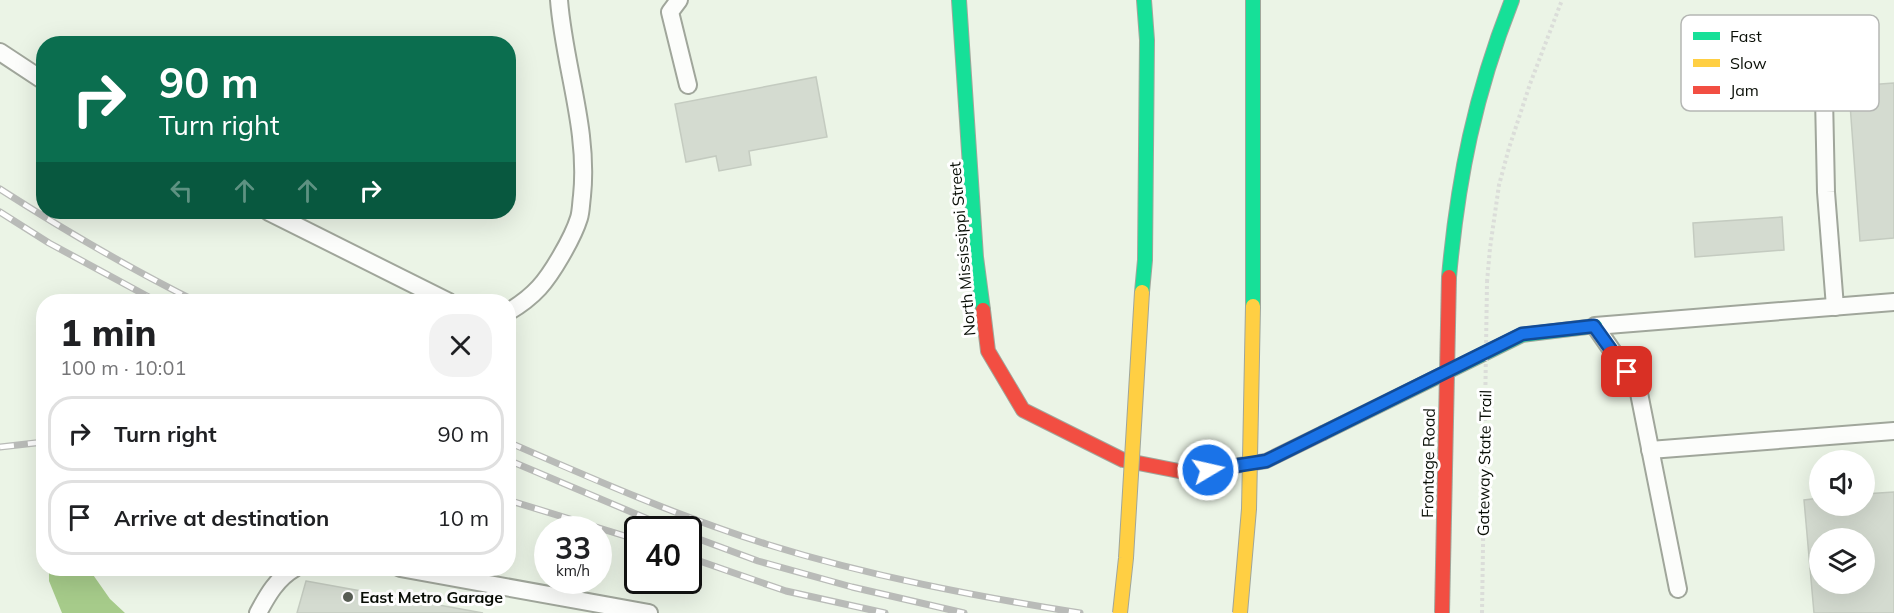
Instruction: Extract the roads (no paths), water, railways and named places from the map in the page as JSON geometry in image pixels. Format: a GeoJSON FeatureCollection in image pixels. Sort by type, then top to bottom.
{"type":"FeatureCollection","features":[{"type":"Feature","properties":{"kind":"main road","name":"North Mississippi Street"},"geometry":{"type":"LineString","coordinates":[[959,0],[976,257],[988,351],[1023,410],[1123,459],[1189,473],[1266,461],[1522,334],[1594,326]]}},
{"type":"Feature","properties":{"kind":"main road"},"geometry":{"type":"LineString","coordinates":[[1120,613],[1126,558],[1145,260],[1148,40],[1144,0]]}},
{"type":"Feature","properties":{"kind":"main road"},"geometry":{"type":"LineString","coordinates":[[1240,613],[1249,509],[1253,306],[1253,0]]}},
{"type":"Feature","properties":{"kind":"main road","name":"Frontage Road"},"geometry":{"type":"LineString","coordinates":[[1442,613],[1449,277],[1453,226],[1469,130],[1492,49],[1512,0]]}},
{"type":"Feature","properties":{"kind":"lane"},"geometry":{"type":"LineString","coordinates":[[516,307],[547,280],[580,217],[584,177],[580,123],[561,25],[559,0]]}},
{"type":"Feature","properties":{"kind":"lane"},"geometry":{"type":"LineString","coordinates":[[679,0],[670,12],[688,85]]}},
{"type":"Feature","properties":{"kind":"lane"},"geometry":{"type":"LineString","coordinates":[[0,52],[36,76]]}},
{"type":"Feature","properties":{"kind":"lane"},"geometry":{"type":"LineString","coordinates":[[1824,111],[1826,192],[1835,307]]}},
{"type":"Feature","properties":{"kind":"lane"},"geometry":{"type":"LineString","coordinates":[[283,219],[433,294]]}},
{"type":"Feature","properties":{"kind":"lane"},"geometry":{"type":"LineString","coordinates":[[1594,326],[1894,303]]}},
{"type":"Feature","properties":{"kind":"lane"},"geometry":{"type":"LineString","coordinates":[[1594,326],[1638,388],[1678,590]]}},
{"type":"Feature","properties":{"kind":"lane"},"geometry":{"type":"LineString","coordinates":[[1650,450],[1894,431]]}},
{"type":"Feature","properties":{"kind":"lane"},"geometry":{"type":"LineString","coordinates":[[258,613],[282,576]]}},
{"type":"Feature","properties":{"kind":"lane"},"geometry":{"type":"LineString","coordinates":[[444,576],[650,613]]}},
{"type":"Feature","properties":{"kind":"railway"},"geometry":{"type":"LineString","coordinates":[[0,189],[36,212]]}},
{"type":"Feature","properties":{"kind":"railway"},"geometry":{"type":"LineString","coordinates":[[0,212],[49,243],[143,294]]}},
{"type":"Feature","properties":{"kind":"railway"},"geometry":{"type":"LineString","coordinates":[[48,219],[182,294]]}},
{"type":"Feature","properties":{"kind":"railway"},"geometry":{"type":"LineString","coordinates":[[0,447],[36,443]]}},
{"type":"Feature","properties":{"kind":"railway"},"geometry":{"type":"LineString","coordinates":[[516,445],[668,509],[766,544],[844,566],[922,584],[1080,613]]}},
{"type":"Feature","properties":{"kind":"railway"},"geometry":{"type":"LineString","coordinates":[[516,463],[641,516]]}},
{"type":"Feature","properties":{"kind":"railway"},"geometry":{"type":"LineString","coordinates":[[516,502],[624,536]]}},
{"type":"Feature","properties":{"kind":"railway"},"geometry":{"type":"LineString","coordinates":[[702,540],[758,561],[852,587],[964,613]]}},
{"type":"Feature","properties":{"kind":"railway"},"geometry":{"type":"LineString","coordinates":[[702,562],[786,591],[885,613]]}},
{"type":"Feature","properties":{"kind":"place","name":"East Metro Garage"},"geometry":{"type":"Point","coordinates":[348,597]}}]}
